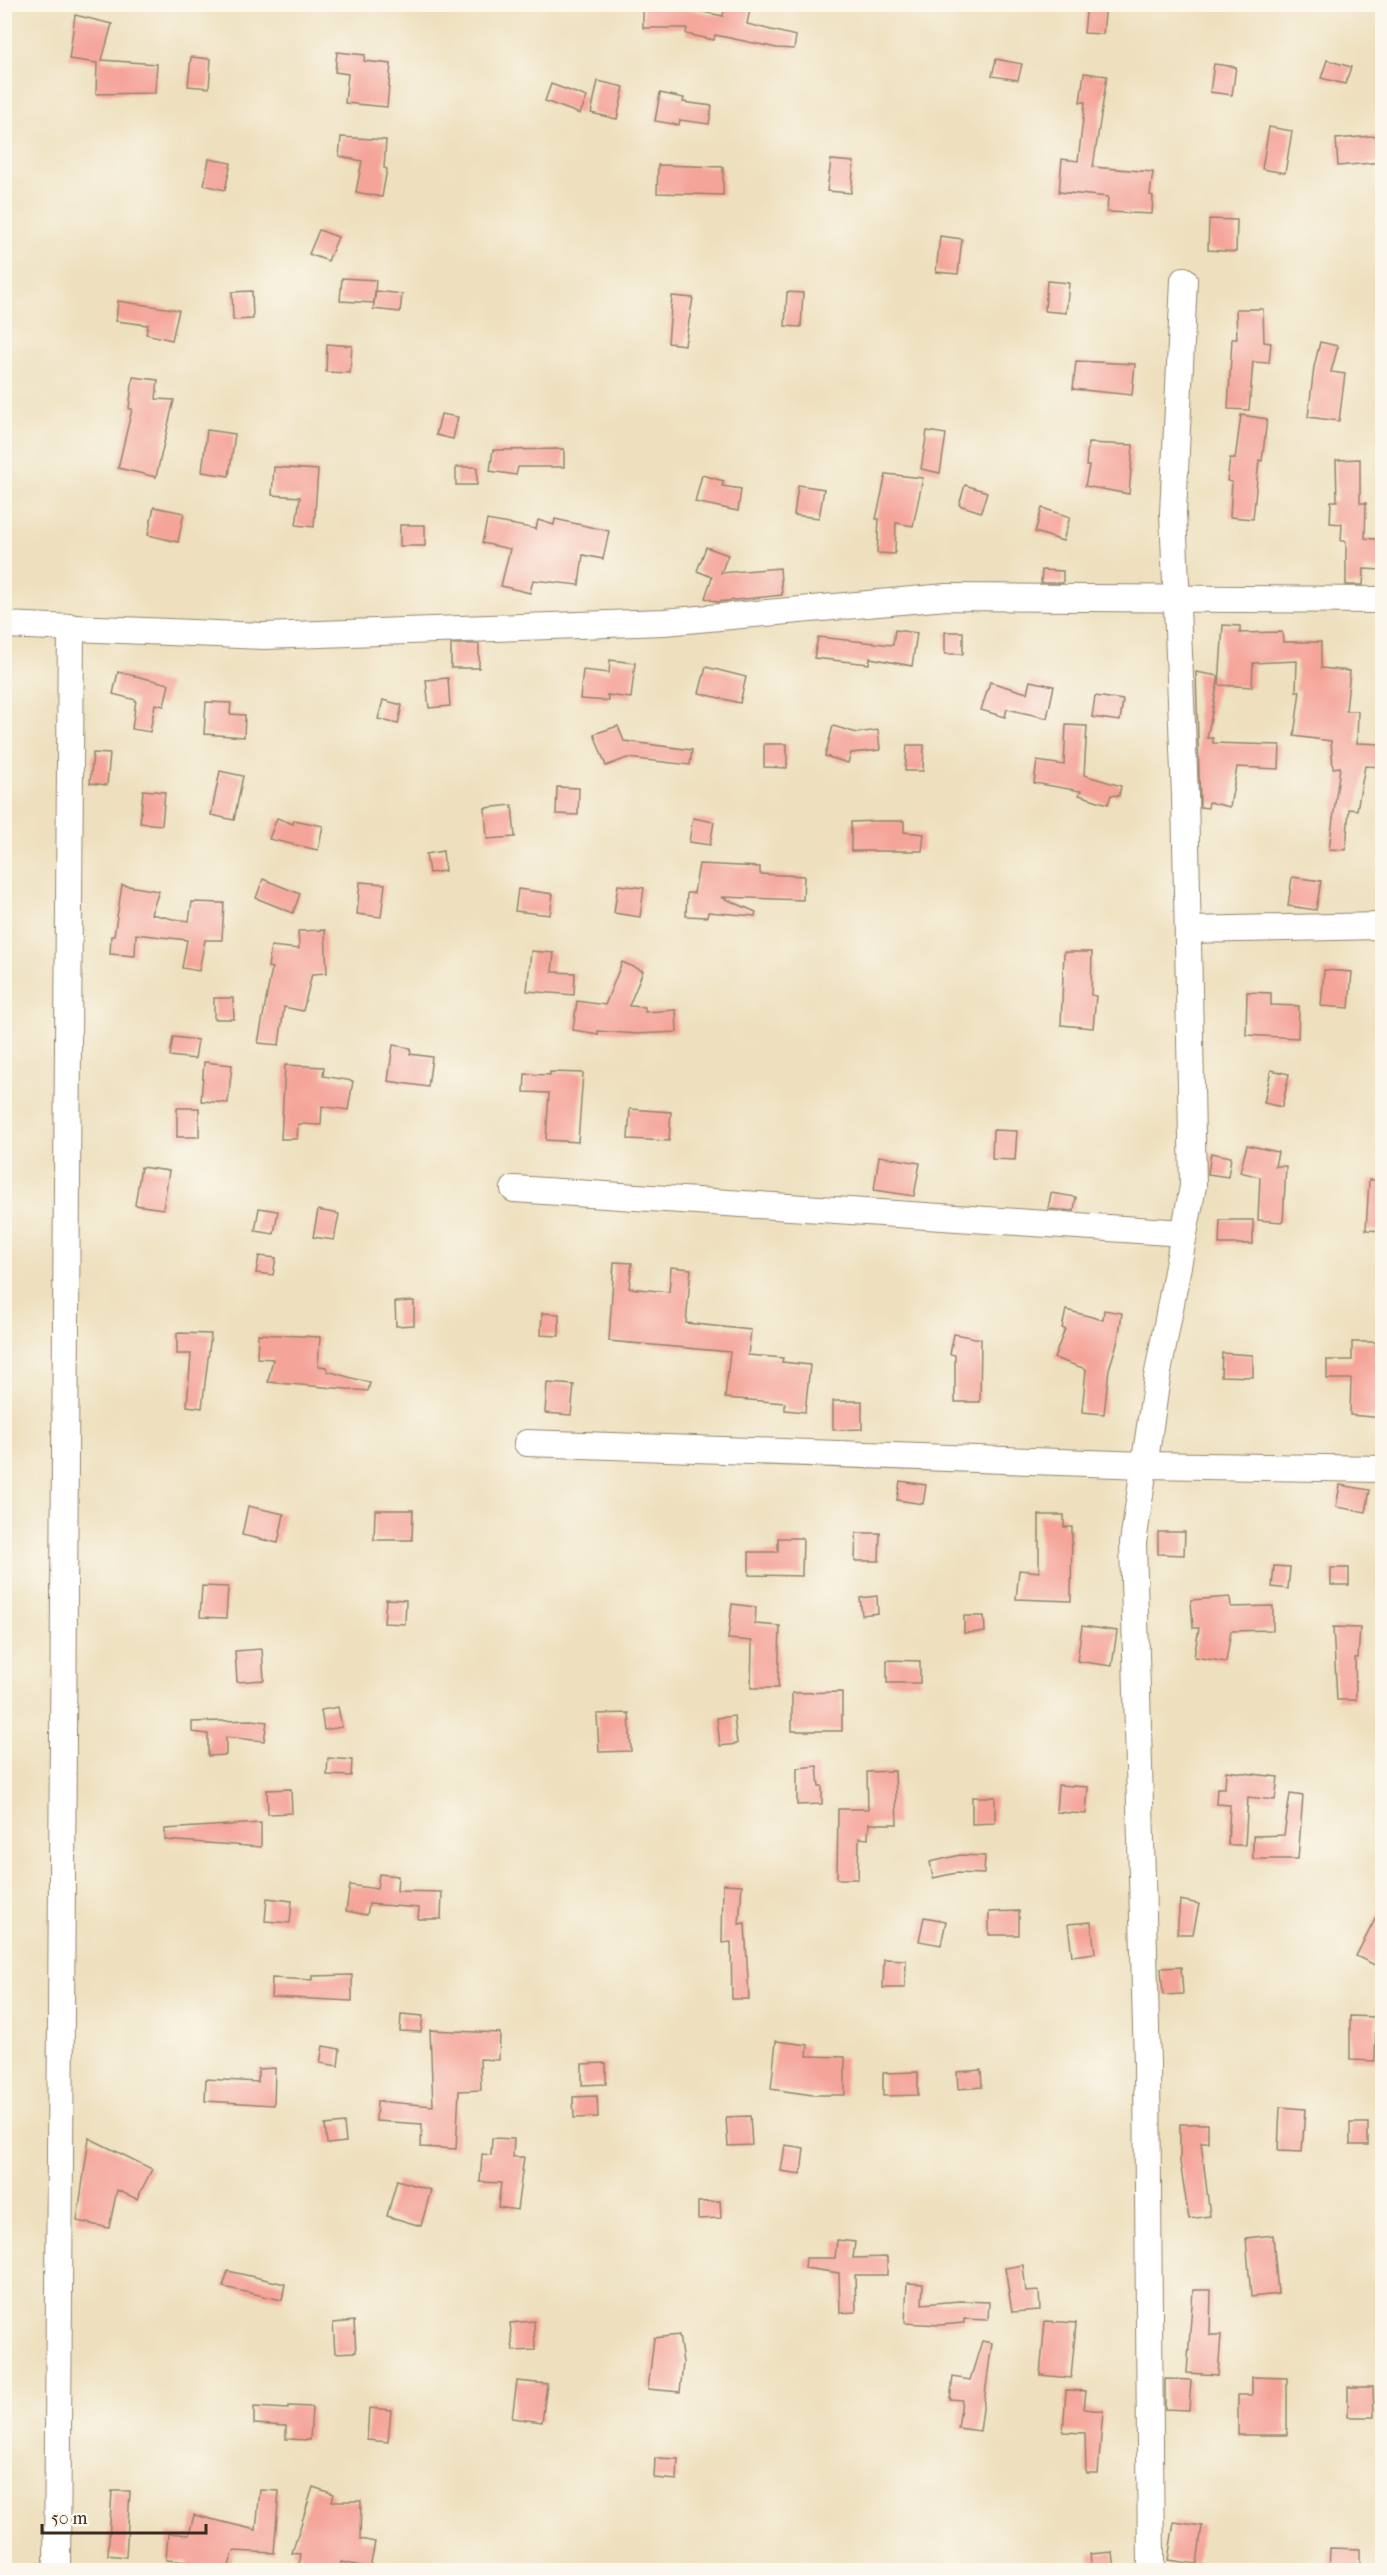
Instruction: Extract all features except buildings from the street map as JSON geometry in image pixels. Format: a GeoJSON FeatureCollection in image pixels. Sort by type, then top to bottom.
{"type":"FeatureCollection","features":[{"type":"Feature","properties":{"kind":"street"},"geometry":{"type":"LineString","coordinates":[[1151,2571],[1147,2064],[1134,1543],[1157,1378],[1193,1186],[1185,795],[1173,513],[1185,280]]}},
{"type":"Feature","properties":{"kind":"street"},"geometry":{"type":"LineString","coordinates":[[4,625],[263,636],[664,622],[946,597],[1383,600]]}},
{"type":"Feature","properties":{"kind":"street"},"geometry":{"type":"LineString","coordinates":[[57,2571],[70,627]]}},
{"type":"Feature","properties":{"kind":"street"},"geometry":{"type":"LineString","coordinates":[[1188,930],[1383,926]]}},
{"type":"Feature","properties":{"kind":"street"},"geometry":{"type":"LineString","coordinates":[[514,1189],[1184,1233]]}},
{"type":"Feature","properties":{"kind":"street"},"geometry":{"type":"LineString","coordinates":[[527,1443],[1145,1466],[1383,1469]]}}]}
